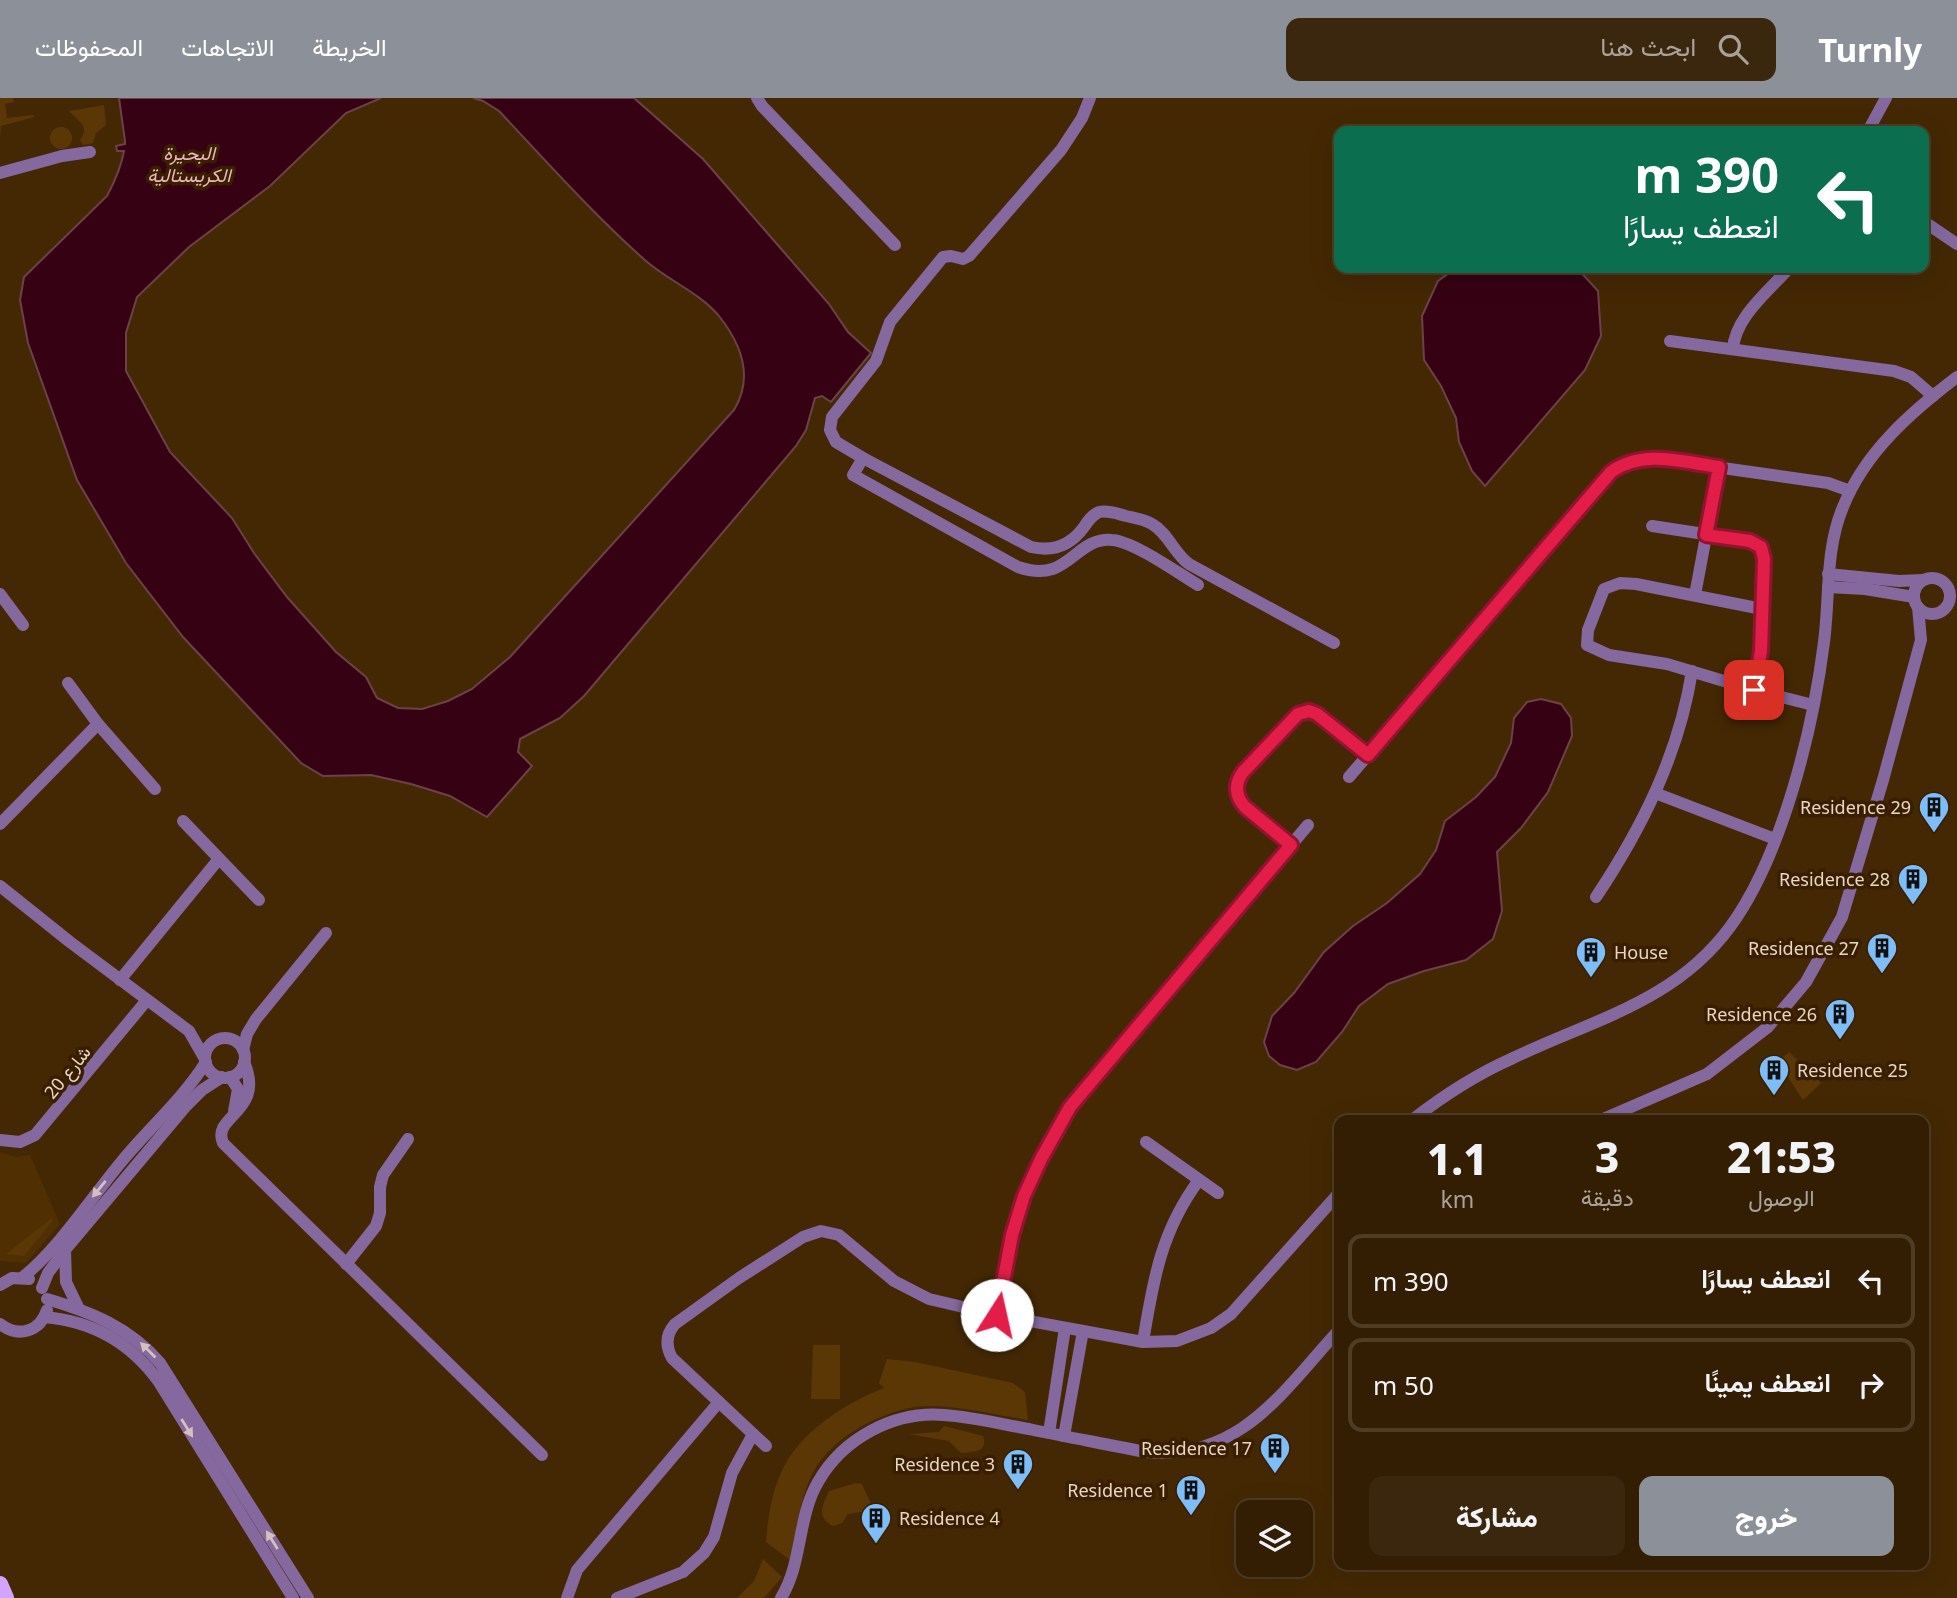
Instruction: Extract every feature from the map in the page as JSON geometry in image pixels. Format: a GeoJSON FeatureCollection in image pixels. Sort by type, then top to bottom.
{"type":"FeatureCollection","features":[{"type":"Feature","properties":{"kind":"main road"},"geometry":{"type":"LineString","coordinates":[[0,1584],[6,1598]]}},
{"type":"Feature","properties":{"kind":"street"},"geometry":{"type":"LineString","coordinates":[[757,98],[895,245]]}},
{"type":"Feature","properties":{"kind":"street"},"geometry":{"type":"LineString","coordinates":[[1090,98],[1082,118],[1061,150],[970,256],[963,259],[948,256],[941,259],[890,323],[876,361],[836,412],[830,430],[836,442],[863,458],[1038,549],[1065,545],[1099,512],[1148,522],[1161,531],[1176,553],[1189,564],[1334,643]]}},
{"type":"Feature","properties":{"kind":"street"},"geometry":{"type":"LineString","coordinates":[[1871,126],[1886,98]]}},
{"type":"Feature","properties":{"kind":"street"},"geometry":{"type":"LineString","coordinates":[[0,173],[62,156],[90,152]]}},
{"type":"Feature","properties":{"kind":"street"},"geometry":{"type":"LineString","coordinates":[[1929,225],[1957,244]]}},
{"type":"Feature","properties":{"kind":"street"},"geometry":{"type":"LineString","coordinates":[[1732,349],[1734,336],[1741,324],[1785,273]]}},
{"type":"Feature","properties":{"kind":"street"},"geometry":{"type":"LineString","coordinates":[[1670,341],[1894,371],[1911,377],[1933,396]]}},
{"type":"Feature","properties":{"kind":"street"},"geometry":{"type":"LineString","coordinates":[[1419,1115],[1455,1089],[1492,1068],[1644,1001],[1686,973],[1721,939],[1759,881],[1800,761],[1824,639],[1832,541],[1850,491],[1884,443],[1957,377]]}},
{"type":"Feature","properties":{"kind":"street"},"geometry":{"type":"LineString","coordinates":[[863,458],[853,475],[1018,567],[1032,571],[1054,569],[1068,563],[1089,544],[1110,540],[1131,546],[1198,585]]}},
{"type":"Feature","properties":{"kind":"street"},"geometry":{"type":"LineString","coordinates":[[1349,777],[1611,472],[1622,464],[1646,458],[1828,483],[1850,491]]}},
{"type":"Feature","properties":{"kind":"street"},"geometry":{"type":"LineString","coordinates":[[1695,595],[1719,467]]}},
{"type":"Feature","properties":{"kind":"street"},"geometry":{"type":"LineString","coordinates":[[1652,526],[1750,541],[1761,547],[1764,559],[1761,651],[1754,690]]}},
{"type":"Feature","properties":{"kind":"street"},"geometry":{"type":"LineString","coordinates":[[1613,1115],[1707,1074],[1768,1027],[1807,982],[1842,917],[1921,640],[1950,601],[1948,586],[1937,578],[1866,583],[1828,580]]}},
{"type":"Feature","properties":{"kind":"street"},"geometry":{"type":"LineString","coordinates":[[1921,640],[1916,587],[1923,580]]}},
{"type":"Feature","properties":{"kind":"street"},"geometry":{"type":"LineString","coordinates":[[1762,609],[1620,583],[1604,589],[1588,630],[1587,645],[1609,655],[1667,664],[1813,705]]}},
{"type":"Feature","properties":{"kind":"street"},"geometry":{"type":"LineString","coordinates":[[1866,583],[1916,602],[1926,613],[1941,612]]}},
{"type":"Feature","properties":{"kind":"street"},"geometry":{"type":"LineString","coordinates":[[0,594],[23,625]]}},
{"type":"Feature","properties":{"kind":"street"},"geometry":{"type":"LineString","coordinates":[[1596,897],[1628,846],[1655,793],[1686,709],[1692,671]]}},
{"type":"Feature","properties":{"kind":"street"},"geometry":{"type":"LineString","coordinates":[[68,683],[155,789]]}},
{"type":"Feature","properties":{"kind":"street"},"geometry":{"type":"LineString","coordinates":[[1291,845],[1242,804],[1236,790],[1243,772],[1294,717],[1305,712],[1317,714],[1368,755]]}},
{"type":"Feature","properties":{"kind":"street"},"geometry":{"type":"LineString","coordinates":[[0,824],[99,724]]}},
{"type":"Feature","properties":{"kind":"street"},"geometry":{"type":"LineString","coordinates":[[1655,793],[1775,839]]}},
{"type":"Feature","properties":{"kind":"street"},"geometry":{"type":"LineString","coordinates":[[183,821],[258,900]]}},
{"type":"Feature","properties":{"kind":"street"},"geometry":{"type":"LineString","coordinates":[[997,1315],[1012,1235],[1024,1196],[1070,1107],[1308,825]]}},
{"type":"Feature","properties":{"kind":"street"},"geometry":{"type":"LineString","coordinates":[[120,980],[218,860]]}},
{"type":"Feature","properties":{"kind":"street"},"geometry":{"type":"LineString","coordinates":[[0,886],[188,1031],[211,1072],[226,1077],[238,1089],[233,1115]]}},
{"type":"Feature","properties":{"kind":"street"},"geometry":{"type":"LineString","coordinates":[[0,1324],[14,1332],[37,1326],[44,1317],[44,1293],[54,1264],[194,1097],[241,1070],[247,1034],[256,1019],[326,933]]}},
{"type":"Feature","properties":{"kind":"street","name":"شارع 20"},"geometry":{"type":"LineString","coordinates":[[0,1140],[20,1142],[35,1135],[148,1000]]}},
{"type":"Feature","properties":{"kind":"street"},"geometry":{"type":"LineString","coordinates":[[23,1277],[49,1251],[124,1158],[186,1091],[205,1060],[207,1050],[256,1019]]}},
{"type":"Feature","properties":{"kind":"street"},"geometry":{"type":"LineString","coordinates":[[188,1031],[236,1041],[244,1056],[249,1091],[242,1108],[220,1132],[223,1143],[542,1455]]}},
{"type":"Feature","properties":{"kind":"street"},"geometry":{"type":"LineString","coordinates":[[346,1264],[376,1226],[380,1213],[380,1186],[383,1175],[408,1139]]}},
{"type":"Feature","properties":{"kind":"street"},"geometry":{"type":"LineString","coordinates":[[1146,1142],[1218,1194]]}},
{"type":"Feature","properties":{"kind":"street"},"geometry":{"type":"LineString","coordinates":[[124,1158],[135,1167]]}},
{"type":"Feature","properties":{"kind":"street"},"geometry":{"type":"LineString","coordinates":[[1143,1342],[1159,1255],[1180,1209],[1199,1180]]}},
{"type":"Feature","properties":{"kind":"street"},"geometry":{"type":"LineString","coordinates":[[766,1446],[672,1358],[667,1345],[670,1331],[676,1324],[709,1299],[809,1234],[827,1231],[839,1235],[894,1281],[940,1302],[1143,1342],[1164,1342],[1188,1338],[1211,1328],[1231,1314],[1334,1199]]}},
{"type":"Feature","properties":{"kind":"street"},"geometry":{"type":"LineString","coordinates":[[65,1250],[66,1282],[79,1309]]}},
{"type":"Feature","properties":{"kind":"street"},"geometry":{"type":"LineString","coordinates":[[2,1280],[23,1277],[35,1282],[44,1293],[106,1320],[130,1334],[160,1363],[308,1598]]}},
{"type":"Feature","properties":{"kind":"street"},"geometry":{"type":"LineString","coordinates":[[44,1317],[78,1322],[102,1332],[145,1364],[159,1382],[293,1598]]}},
{"type":"Feature","properties":{"kind":"street"},"geometry":{"type":"LineString","coordinates":[[1049,1433],[1065,1328]]}},
{"type":"Feature","properties":{"kind":"street"},"geometry":{"type":"LineString","coordinates":[[1064,1436],[1083,1331]]}},
{"type":"Feature","properties":{"kind":"street"},"geometry":{"type":"LineString","coordinates":[[780,1598],[797,1562],[803,1521],[812,1493],[827,1468],[859,1438],[892,1422],[929,1415],[980,1420],[1160,1453],[1193,1450],[1219,1442],[1241,1430],[1264,1411],[1334,1335]]}},
{"type":"Feature","properties":{"kind":"street"},"geometry":{"type":"LineString","coordinates":[[1057,1378],[1074,1381]]}},
{"type":"Feature","properties":{"kind":"street"},"geometry":{"type":"LineString","coordinates":[[571,1595],[572,1579],[577,1570],[719,1402]]}},
{"type":"Feature","properties":{"kind":"street"},"geometry":{"type":"LineString","coordinates":[[617,1598],[683,1572],[705,1553],[714,1537],[732,1473],[753,1434]]}},
{"type":"Feature","properties":{"kind":"shaded area"},"geometry":{"type":"Polygon","coordinates":[[[0,98],[13,98],[14,102],[5,104],[7,118],[34,117],[1,126],[0,139],[0,98]]]}},
{"type":"Feature","properties":{"kind":"shaded area"},"geometry":{"type":"Polygon","coordinates":[[[104,105],[106,125],[96,133],[93,143],[83,145],[80,140],[83,127],[69,111],[104,105]]]}},
{"type":"Feature","properties":{"kind":"shaded area"},"geometry":{"type":"Polygon","coordinates":[[[57,127],[65,127],[72,134],[72,142],[65,149],[57,149],[50,142],[50,134],[57,127]]]}},
{"type":"Feature","properties":{"kind":"shaded area"},"geometry":{"type":"Polygon","coordinates":[[[1789,1052],[1821,1083],[1803,1100],[1778,1062],[1789,1052]]]}},
{"type":"Feature","properties":{"kind":"shaded area"},"geometry":{"type":"Polygon","coordinates":[[[0,1152],[16,1157],[30,1155],[60,1224],[26,1263],[0,1261],[0,1152]]]}},
{"type":"Feature","properties":{"kind":"shaded area"},"geometry":{"type":"Polygon","coordinates":[[[52,1218],[53,1221],[24,1256],[6,1254],[52,1218]]]}},
{"type":"Feature","properties":{"kind":"shaded area"},"geometry":{"type":"Polygon","coordinates":[[[813,1345],[840,1345],[840,1399],[811,1399],[813,1345]]]}},
{"type":"Feature","properties":{"kind":"shaded area"},"geometry":{"type":"Polygon","coordinates":[[[887,1359],[915,1362],[1013,1383],[1025,1392],[1028,1420],[927,1406],[899,1411],[868,1423],[839,1442],[816,1467],[805,1491],[790,1560],[766,1542],[770,1507],[781,1473],[799,1445],[824,1421],[854,1402],[884,1388],[879,1383],[887,1359]]]}},
{"type":"Feature","properties":{"kind":"shaded area"},"geometry":{"type":"Polygon","coordinates":[[[944,1426],[983,1436],[984,1445],[979,1450],[961,1453],[949,1441],[909,1434],[939,1432],[944,1426]]]}},
{"type":"Feature","properties":{"kind":"shaded area"},"geometry":{"type":"Polygon","coordinates":[[[856,1483],[862,1484],[872,1506],[866,1511],[848,1514],[842,1523],[833,1526],[828,1523],[822,1511],[829,1491],[856,1483]]]}},
{"type":"Feature","properties":{"kind":"shaded area"},"geometry":{"type":"Polygon","coordinates":[[[763,1559],[782,1577],[764,1598],[737,1598],[754,1581],[763,1559]]]}},
{"type":"Feature","properties":{"kind":"water","name":"البحيرة الكريستالية"},"geometry":{"type":"Polygon","coordinates":[[[119,98],[381,98],[346,113],[270,186],[189,247],[137,297],[126,333],[126,371],[170,452],[232,518],[287,597],[336,652],[366,677],[377,698],[398,708],[422,709],[448,701],[472,689],[510,657],[734,410],[743,385],[743,362],[739,350],[719,316],[694,294],[646,261],[589,207],[499,111],[473,98],[634,98],[703,159],[829,304],[848,332],[871,353],[831,402],[822,396],[815,398],[806,430],[796,446],[584,696],[560,718],[520,739],[518,752],[532,766],[487,817],[450,796],[411,784],[371,775],[323,776],[301,763],[183,637],[126,563],[77,480],[28,343],[20,300],[24,277],[107,196],[113,185],[124,151],[117,151],[116,146],[125,144],[119,98]]]}},
{"type":"Feature","properties":{"kind":"water"},"geometry":{"type":"Polygon","coordinates":[[[1449,273],[1582,273],[1598,291],[1601,336],[1585,370],[1485,486],[1472,471],[1459,442],[1456,418],[1441,386],[1424,360],[1422,316],[1438,281],[1449,273]]]}},
{"type":"Feature","properties":{"kind":"water"},"geometry":{"type":"Polygon","coordinates":[[[1541,699],[1561,704],[1571,718],[1572,736],[1548,792],[1521,828],[1497,852],[1502,911],[1493,939],[1466,960],[1388,984],[1359,1006],[1342,1032],[1316,1062],[1297,1070],[1280,1065],[1269,1056],[1264,1042],[1272,1016],[1294,993],[1324,952],[1420,874],[1436,850],[1445,821],[1476,797],[1495,777],[1511,743],[1514,718],[1527,702],[1541,699]]]}},
{"type":"Feature","properties":{"kind":"place","name":"Residence 29"},"geometry":{"type":"Point","coordinates":[1934,834]}},
{"type":"Feature","properties":{"kind":"place","name":"Residence 28"},"geometry":{"type":"Point","coordinates":[1913,906]}},
{"type":"Feature","properties":{"kind":"place","name":"Residence 27"},"geometry":{"type":"Point","coordinates":[1882,975]}},
{"type":"Feature","properties":{"kind":"place","name":"House"},"geometry":{"type":"Point","coordinates":[1591,979]}},
{"type":"Feature","properties":{"kind":"place","name":"Residence 26"},"geometry":{"type":"Point","coordinates":[1840,1041]}},
{"type":"Feature","properties":{"kind":"place","name":"Residence 25"},"geometry":{"type":"Point","coordinates":[1774,1097]}},
{"type":"Feature","properties":{"kind":"place","name":"Residence 17"},"geometry":{"type":"Point","coordinates":[1275,1475]}},
{"type":"Feature","properties":{"kind":"place","name":"Residence 3"},"geometry":{"type":"Point","coordinates":[1018,1491]}},
{"type":"Feature","properties":{"kind":"place","name":"Residence 1"},"geometry":{"type":"Point","coordinates":[1191,1517]}},
{"type":"Feature","properties":{"kind":"place","name":"Residence 4"},"geometry":{"type":"Point","coordinates":[876,1545]}},
{"type":"Feature","properties":{"kind":"route"},"geometry":{"type":"LineString","coordinates":[[997,1315],[1012,1235],[1024,1196],[1050,1141],[1070,1107],[1291,845],[1245,807],[1236,790],[1243,772],[1298,714],[1309,711],[1317,714],[1368,755],[1611,472],[1622,464],[1646,458],[1719,467],[1706,535],[1750,541],[1761,547],[1764,559],[1761,651],[1754,690]]}}]}
